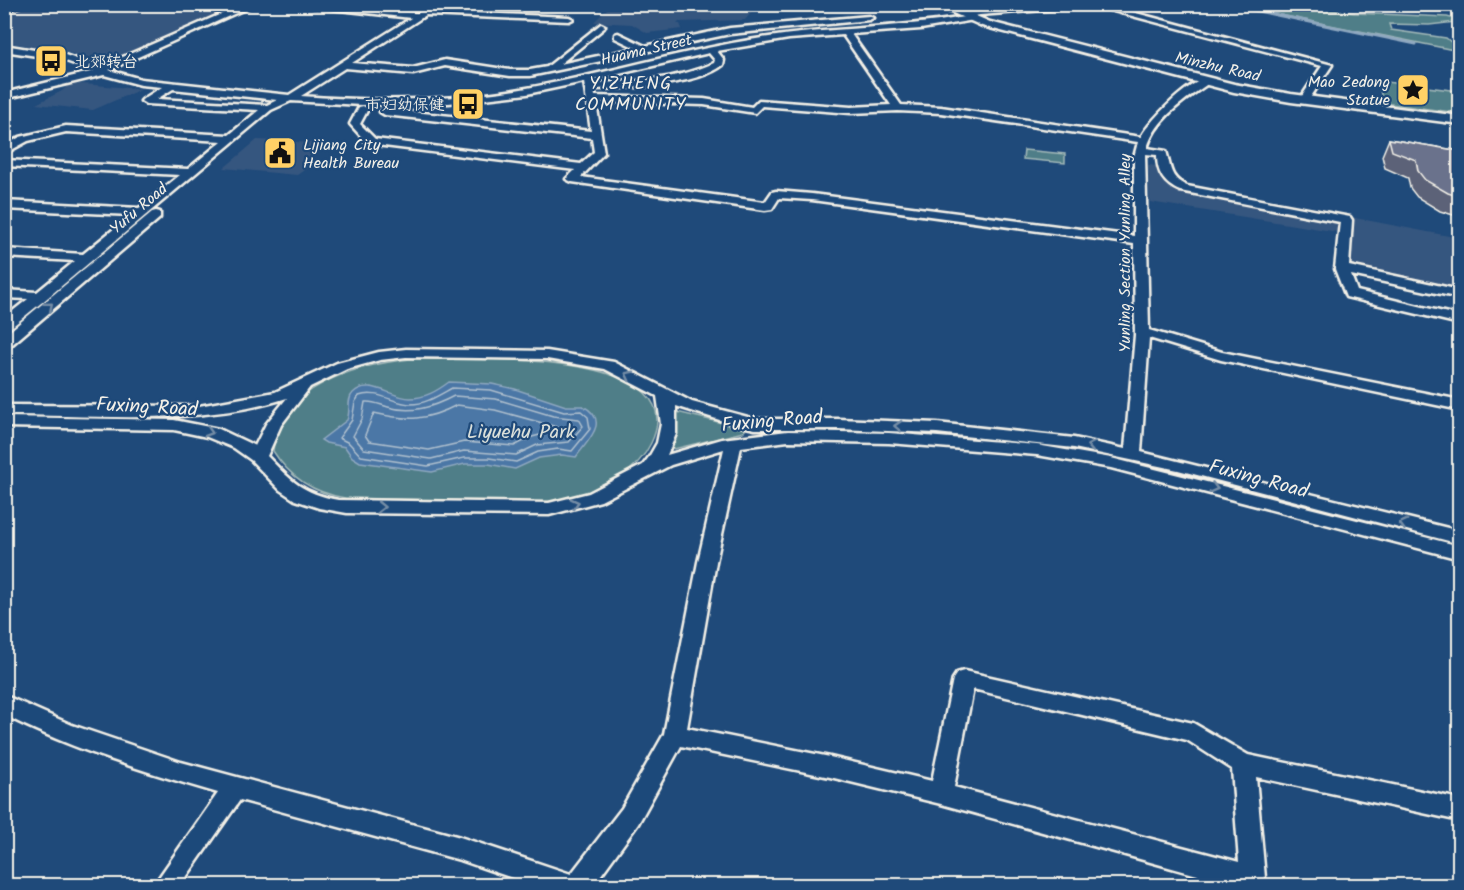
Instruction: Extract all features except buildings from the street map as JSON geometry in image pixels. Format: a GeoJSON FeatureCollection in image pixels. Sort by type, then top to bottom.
{"type":"FeatureCollection","features":[{"type":"Feature","properties":{"kind":"main road"},"geometry":{"type":"LineString","coordinates":[[5,6],[16,4]]}},
{"type":"Feature","properties":{"kind":"main road","name":"Minzhu Road"},"geometry":{"type":"LineString","coordinates":[[938,4],[1018,33],[1206,81],[1276,96],[1460,118]]}},
{"type":"Feature","properties":{"kind":"main road","name":"Minzhu Road"},"geometry":{"type":"LineString","coordinates":[[969,16],[1238,84],[1460,118]]}},
{"type":"Feature","properties":{"kind":"street"},"geometry":{"type":"LineString","coordinates":[[4,96],[102,71],[252,4]]}},
{"type":"Feature","properties":{"kind":"street","name":"Yufu Road"},"geometry":{"type":"LineString","coordinates":[[4,326],[268,108],[293,97],[346,65],[438,4]]}},
{"type":"Feature","properties":{"kind":"street","name":"Huama Street"},"geometry":{"type":"LineString","coordinates":[[5,48],[65,58],[130,80],[361,106],[463,99],[589,82],[667,60],[781,37],[920,27],[1002,8],[1046,8],[1083,4]]}},
{"type":"Feature","properties":{"kind":"street"},"geometry":{"type":"LineString","coordinates":[[1091,4],[1327,65],[1307,96]]}},
{"type":"Feature","properties":{"kind":"street"},"geometry":{"type":"LineString","coordinates":[[313,5],[423,15],[569,20]]}},
{"type":"Feature","properties":{"kind":"street"},"geometry":{"type":"LineString","coordinates":[[346,65],[412,71],[445,63],[515,74],[544,71],[718,33],[869,18]]}},
{"type":"Feature","properties":{"kind":"street"},"geometry":{"type":"LineString","coordinates":[[544,71],[601,26]]}},
{"type":"Feature","properties":{"kind":"street"},"geometry":{"type":"LineString","coordinates":[[771,26],[781,37]]}},
{"type":"Feature","properties":{"kind":"street"},"geometry":{"type":"LineString","coordinates":[[846,33],[898,108]]}},
{"type":"Feature","properties":{"kind":"street"},"geometry":{"type":"LineString","coordinates":[[618,36],[667,60]]}},
{"type":"Feature","properties":{"kind":"street"},"geometry":{"type":"LineString","coordinates":[[711,50],[720,60],[718,65],[710,69],[656,82],[589,82],[599,153],[572,179],[765,207],[776,194],[812,197],[1142,241]]}},
{"type":"Feature","properties":{"kind":"street"},"geometry":{"type":"LineString","coordinates":[[544,71],[557,85]]}},
{"type":"Feature","properties":{"kind":"street","name":"Yunling Section Yunling Alley"},"geometry":{"type":"LineString","coordinates":[[1132,454],[1142,333],[1142,145],[1152,125],[1170,108],[1206,81]]}},
{"type":"Feature","properties":{"kind":"street"},"geometry":{"type":"LineString","coordinates":[[171,86],[146,100],[268,108]]}},
{"type":"Feature","properties":{"kind":"street","name":"Yufu Road"},"geometry":{"type":"LineString","coordinates":[[4,344],[293,97]]}},
{"type":"Feature","properties":{"kind":"street"},"geometry":{"type":"LineString","coordinates":[[592,99],[704,102],[755,110],[759,104],[851,110],[898,108],[964,112],[1142,145],[1162,153],[1161,164],[1166,178],[1184,189],[1346,220],[1342,268],[1351,294],[1460,320]]}},
{"type":"Feature","properties":{"kind":"street"},"geometry":{"type":"LineString","coordinates":[[584,168],[372,142],[355,124],[361,106],[595,135]]}},
{"type":"Feature","properties":{"kind":"street"},"geometry":{"type":"LineString","coordinates":[[4,151],[24,139],[66,129],[232,138]]}},
{"type":"Feature","properties":{"kind":"street"},"geometry":{"type":"LineString","coordinates":[[4,163],[190,172]]}},
{"type":"Feature","properties":{"kind":"street"},"geometry":{"type":"LineString","coordinates":[[4,205],[142,212]]}},
{"type":"Feature","properties":{"kind":"street"},"geometry":{"type":"LineString","coordinates":[[4,253],[86,258]]}},
{"type":"Feature","properties":{"kind":"street"},"geometry":{"type":"LineString","coordinates":[[1342,268],[1460,294]]}},
{"type":"Feature","properties":{"kind":"street"},"geometry":{"type":"LineString","coordinates":[[4,294],[41,296]]}},
{"type":"Feature","properties":{"kind":"street"},"geometry":{"type":"LineString","coordinates":[[1142,333],[1173,338],[1220,356],[1460,405]]}},
{"type":"Feature","properties":{"kind":"street","name":"Fuxing Road"},"geometry":{"type":"LineString","coordinates":[[4,410],[199,411],[260,401],[280,395],[353,362],[393,354],[547,355],[609,365],[703,412],[756,424],[838,424],[947,429],[1037,437],[1132,454],[1460,538]]}},
{"type":"Feature","properties":{"kind":"street"},"geometry":{"type":"LineString","coordinates":[[258,457],[279,417],[309,381]]}},
{"type":"Feature","properties":{"kind":"street"},"geometry":{"type":"LineString","coordinates":[[648,469],[663,449],[670,427],[670,416],[664,394]]}},
{"type":"Feature","properties":{"kind":"street","name":"Fuxing Road"},"geometry":{"type":"LineString","coordinates":[[4,422],[187,427],[225,437],[258,457],[290,489],[312,500],[347,507],[549,509],[596,497],[648,469],[683,454],[734,442],[789,436],[938,441],[1037,450],[1143,470],[1460,553]]}},
{"type":"Feature","properties":{"kind":"street"},"geometry":{"type":"LineString","coordinates":[[578,885],[630,816],[675,735],[707,562],[734,442]]}},
{"type":"Feature","properties":{"kind":"street"},"geometry":{"type":"LineString","coordinates":[[941,794],[963,679],[1193,732],[1243,764],[1460,810]]}},
{"type":"Feature","properties":{"kind":"street"},"geometry":{"type":"LineString","coordinates":[[4,704],[28,717],[88,740],[235,788],[454,844],[570,885]]}},
{"type":"Feature","properties":{"kind":"street"},"geometry":{"type":"LineString","coordinates":[[675,735],[830,767],[941,794],[1255,881],[1243,764]]}},
{"type":"Feature","properties":{"kind":"street"},"geometry":{"type":"LineString","coordinates":[[165,885],[235,788]]}},
{"type":"Feature","properties":{"kind":"shaded area"},"geometry":{"type":"Polygon","coordinates":[[[24,4],[239,5],[115,58],[99,61],[70,53],[5,42],[4,11],[24,4]]]}},
{"type":"Feature","properties":{"kind":"shaded area"},"geometry":{"type":"Polygon","coordinates":[[[612,4],[801,5],[799,8],[757,6],[745,20],[679,22],[677,24],[680,24],[682,29],[647,33],[632,24],[594,22],[612,4]]]}},
{"type":"Feature","properties":{"kind":"shaded area"},"geometry":{"type":"Polygon","coordinates":[[[71,83],[141,89],[93,110],[36,104],[62,91],[71,83]]]}},
{"type":"Feature","properties":{"kind":"shaded area","name":"Lijiang City Health Bureau"},"geometry":{"type":"Polygon","coordinates":[[[257,140],[315,143],[313,146],[323,146],[311,159],[317,161],[297,175],[224,168],[257,140]]]}},
{"type":"Feature","properties":{"kind":"shaded area"},"geometry":{"type":"Polygon","coordinates":[[[1148,165],[1169,167],[1170,181],[1184,185],[1459,238],[1459,292],[1337,266],[1338,232],[1150,202],[1148,165]]]}},
{"type":"Feature","properties":{"kind":"green space"},"geometry":{"type":"Polygon","coordinates":[[[1231,5],[1285,5],[1355,13],[1447,17],[1455,19],[1455,22],[1429,25],[1389,24],[1391,30],[1446,38],[1452,43],[1459,44],[1459,51],[1231,5]]]}},
{"type":"Feature","properties":{"kind":"green space"},"geometry":{"type":"Polygon","coordinates":[[[1378,81],[1459,91],[1459,113],[1383,103],[1378,81]]]}},
{"type":"Feature","properties":{"kind":"green space"},"geometry":{"type":"Polygon","coordinates":[[[1024,150],[1065,154],[1065,163],[1023,159],[1024,150]]]}},
{"type":"Feature","properties":{"kind":"green space","name":"Liyuehu Park"},"geometry":{"type":"Polygon","coordinates":[[[410,359],[519,360],[565,365],[608,374],[640,389],[656,411],[651,443],[629,471],[598,490],[564,500],[541,502],[345,498],[323,492],[304,483],[280,461],[273,451],[278,429],[289,410],[305,395],[345,374],[367,367],[410,359]]]}},
{"type":"Feature","properties":{"kind":"green space"},"geometry":{"type":"Polygon","coordinates":[[[677,412],[745,430],[674,449],[671,446],[677,412]]]}},
{"type":"Feature","properties":{"kind":"water"},"geometry":{"type":"Polygon","coordinates":[[[449,382],[492,384],[566,406],[583,406],[595,418],[594,431],[576,457],[562,455],[539,458],[515,469],[488,464],[465,464],[432,472],[360,462],[352,457],[345,447],[321,440],[347,420],[351,396],[359,389],[373,388],[403,397],[415,398],[431,393],[449,382]]]}},
{"type":"Feature","properties":{"kind":"waterway"},"geometry":{"type":"LineString","coordinates":[[1224,4],[1416,44]]}},
{"type":"Feature","properties":{"kind":"place","name":"北郊转台"},"geometry":{"type":"Point","coordinates":[51,61]}},
{"type":"Feature","properties":{"kind":"place","name":"Mao Zedong Statue"},"geometry":{"type":"Point","coordinates":[1413,90]}},
{"type":"Feature","properties":{"kind":"place","name":"市妇幼保健"},"geometry":{"type":"Point","coordinates":[468,104]}},
{"type":"Feature","properties":{"kind":"place","name":"Lijiang City Health Bureau"},"geometry":{"type":"Point","coordinates":[280,153]}},
{"type":"Feature","properties":{"kind":"district","name":"YIZHENG COMMUNITY"},"geometry":{"type":"Point","coordinates":[631,94]}}]}
